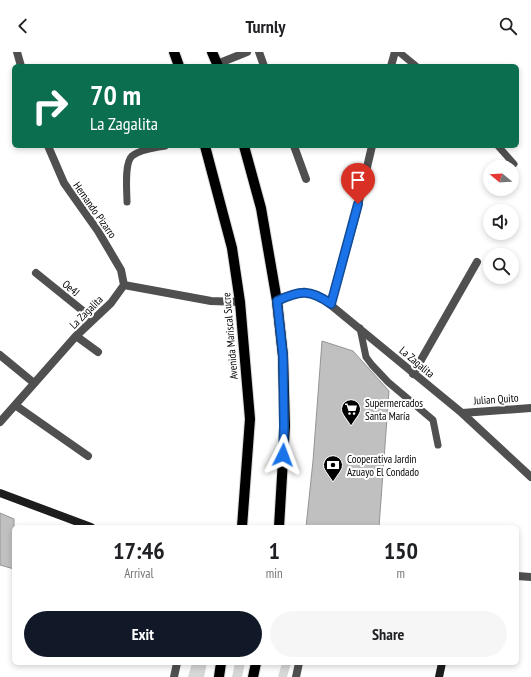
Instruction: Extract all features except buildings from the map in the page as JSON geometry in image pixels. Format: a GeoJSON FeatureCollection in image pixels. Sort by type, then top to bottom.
{"type":"FeatureCollection","features":[{"type":"Feature","properties":{"kind":"main road"},"geometry":{"type":"LineString","coordinates":[[174,52],[178,64]]}},
{"type":"Feature","properties":{"kind":"main road"},"geometry":{"type":"LineString","coordinates":[[212,52],[218,64]]}},
{"type":"Feature","properties":{"kind":"main road","name":"Avenida Mariscal Sucre"},"geometry":{"type":"LineString","coordinates":[[205,148],[232,248],[240,302],[250,419],[242,525]]}},
{"type":"Feature","properties":{"kind":"main road"},"geometry":{"type":"LineString","coordinates":[[245,148],[261,208],[277,301],[283,356],[284,426],[279,525]]}},
{"type":"Feature","properties":{"kind":"main road"},"geometry":{"type":"LineString","coordinates":[[0,493],[86,525]]}},
{"type":"Feature","properties":{"kind":"main road"},"geometry":{"type":"LineString","coordinates":[[218,677],[221,665]]}},
{"type":"Feature","properties":{"kind":"main road"},"geometry":{"type":"LineString","coordinates":[[253,677],[256,665]]}},
{"type":"Feature","properties":{"kind":"main road"},"geometry":{"type":"LineString","coordinates":[[439,677],[442,665]]}},
{"type":"Feature","properties":{"kind":"street"},"geometry":{"type":"LineString","coordinates":[[17,52],[20,64]]}},
{"type":"Feature","properties":{"kind":"street"},"geometry":{"type":"LineString","coordinates":[[220,64],[247,52]]}},
{"type":"Feature","properties":{"kind":"street"},"geometry":{"type":"LineString","coordinates":[[259,52],[263,64]]}},
{"type":"Feature","properties":{"kind":"street"},"geometry":{"type":"LineString","coordinates":[[392,64],[395,52]]}},
{"type":"Feature","properties":{"kind":"street","name":"Hernando Pizarro"},"geometry":{"type":"LineString","coordinates":[[49,148],[64,184],[98,231],[121,270],[124,285]]}},
{"type":"Feature","properties":{"kind":"street"},"geometry":{"type":"LineString","coordinates":[[295,148],[306,179]]}},
{"type":"Feature","properties":{"kind":"street"},"geometry":{"type":"LineString","coordinates":[[331,304],[355,218],[372,148]]}},
{"type":"Feature","properties":{"kind":"street"},"geometry":{"type":"LineString","coordinates":[[413,374],[477,262]]}},
{"type":"Feature","properties":{"kind":"street","name":"Oe4J"},"geometry":{"type":"LineString","coordinates":[[36,273],[93,319]]}},
{"type":"Feature","properties":{"kind":"street"},"geometry":{"type":"LineString","coordinates":[[124,285],[211,301],[240,302]]}},
{"type":"Feature","properties":{"kind":"street","name":"La Zagalita"},"geometry":{"type":"LineString","coordinates":[[0,422],[76,336],[111,302],[124,285]]}},
{"type":"Feature","properties":{"kind":"street","name":"La Zagalita"},"geometry":{"type":"LineString","coordinates":[[277,301],[290,295],[304,292],[314,294],[331,304],[413,374],[462,413],[531,477]]}},
{"type":"Feature","properties":{"kind":"street"},"geometry":{"type":"LineString","coordinates":[[76,336],[98,352]]}},
{"type":"Feature","properties":{"kind":"street"},"geometry":{"type":"LineString","coordinates":[[0,355],[34,383]]}},
{"type":"Feature","properties":{"kind":"street"},"geometry":{"type":"LineString","coordinates":[[15,405],[88,456]]}},
{"type":"Feature","properties":{"kind":"street","name":"Julian Quito"},"geometry":{"type":"LineString","coordinates":[[462,413],[531,408]]}},
{"type":"Feature","properties":{"kind":"street"},"geometry":{"type":"LineString","coordinates":[[519,576],[531,577]]}},
{"type":"Feature","properties":{"kind":"street"},"geometry":{"type":"LineString","coordinates":[[174,677],[177,665]]}},
{"type":"Feature","properties":{"kind":"street"},"geometry":{"type":"LineString","coordinates":[[296,677],[299,665]]}},
{"type":"Feature","properties":{"kind":"lane"},"geometry":{"type":"LineString","coordinates":[[398,52],[413,64]]}},
{"type":"Feature","properties":{"kind":"lane"},"geometry":{"type":"LineString","coordinates":[[127,202],[128,163],[131,157],[139,152],[156,148]]}},
{"type":"Feature","properties":{"kind":"lane"},"geometry":{"type":"LineString","coordinates":[[500,148],[510,160]]}},
{"type":"Feature","properties":{"kind":"lane"},"geometry":{"type":"LineString","coordinates":[[360,328],[366,357],[388,382],[433,420],[438,445]]}},
{"type":"Feature","properties":{"kind":"shaded area"},"geometry":{"type":"Polygon","coordinates":[[[191,665],[207,665],[204,677],[188,677],[191,665]]]}},
{"type":"Feature","properties":{"kind":"shaded area"},"geometry":{"type":"Polygon","coordinates":[[[235,665],[245,665],[242,677],[232,677],[235,665]]]}},
{"type":"Feature","properties":{"kind":"shaded area"},"geometry":{"type":"Polygon","coordinates":[[[281,665],[290,665],[287,677],[278,677],[281,665]]]}},
{"type":"Feature","properties":{"kind":"place","name":"Supermercados Santa María"},"geometry":{"type":"Point","coordinates":[351,426]}},
{"type":"Feature","properties":{"kind":"place","name":"Cooperativa Jardin Azuayo El Condado"},"geometry":{"type":"Point","coordinates":[333,482]}},
{"type":"Feature","properties":{"kind":"route"},"geometry":{"type":"LineString","coordinates":[[283,455],[283,356],[277,301],[290,295],[304,292],[321,297],[331,304],[358,204]]}}]}
